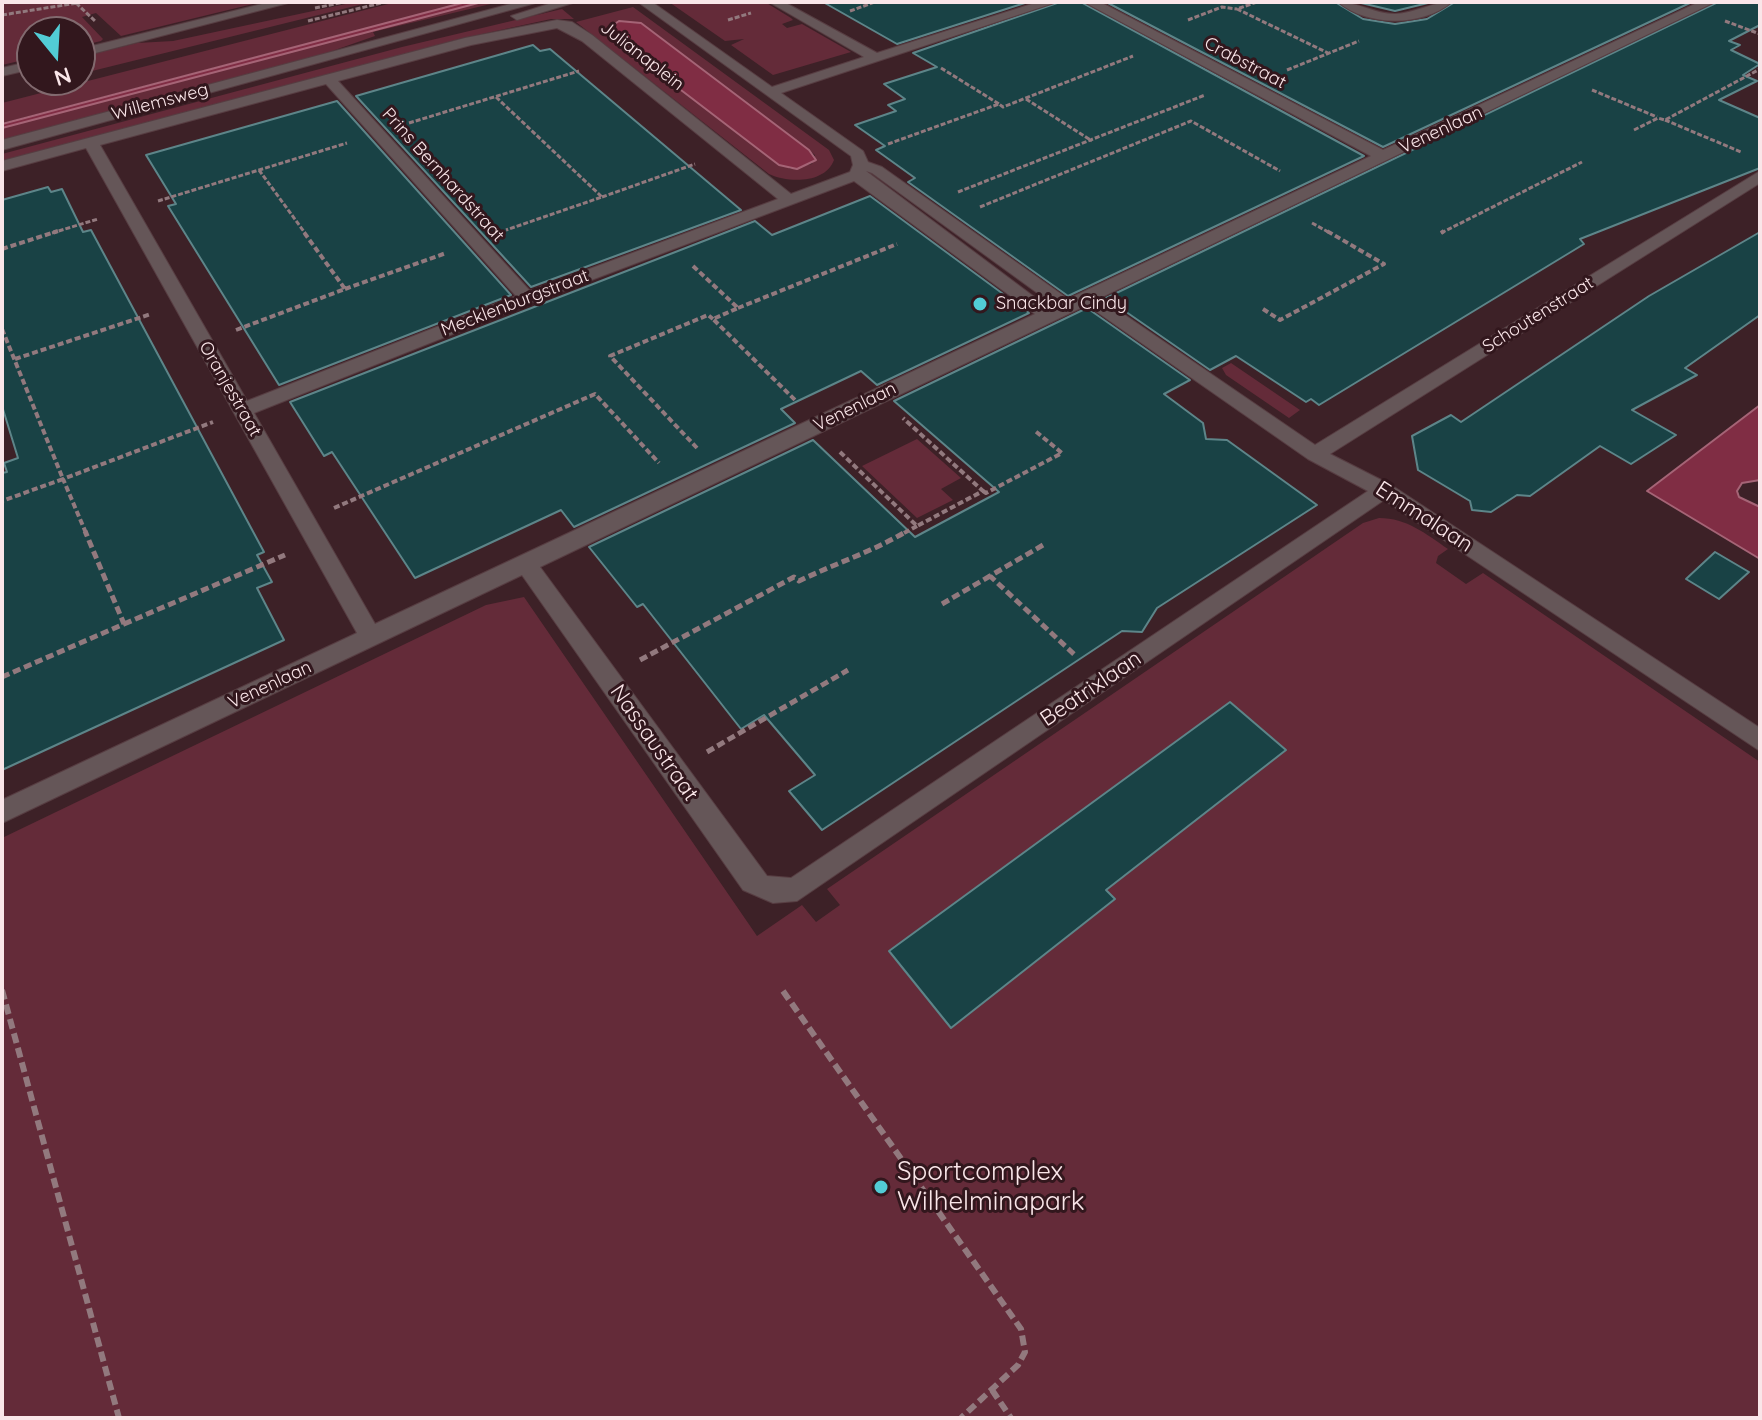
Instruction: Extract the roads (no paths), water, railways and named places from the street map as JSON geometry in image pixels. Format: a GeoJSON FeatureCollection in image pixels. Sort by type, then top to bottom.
{"type":"FeatureCollection","features":[{"type":"Feature","properties":{"kind":"street"},"geometry":{"type":"LineString","coordinates":[[96,49],[286,2]]}},
{"type":"Feature","properties":{"kind":"street","name":"Willemsweg"},"geometry":{"type":"LineString","coordinates":[[2,145],[533,2]]}},
{"type":"Feature","properties":{"kind":"street","name":"Willemsweg"},"geometry":{"type":"LineString","coordinates":[[273,73],[570,2]]}},
{"type":"Feature","properties":{"kind":"street"},"geometry":{"type":"LineString","coordinates":[[644,2],[770,92],[931,230],[1047,315]]}},
{"type":"Feature","properties":{"kind":"street"},"geometry":{"type":"LineString","coordinates":[[775,2],[877,59]]}},
{"type":"Feature","properties":{"kind":"street","name":"Crabstraat"},"geometry":{"type":"LineString","coordinates":[[1090,2],[1384,157]]}},
{"type":"Feature","properties":{"kind":"street"},"geometry":{"type":"LineString","coordinates":[[1344,2],[1390,20],[1406,18],[1446,2]]}},
{"type":"Feature","properties":{"kind":"street","name":"Venenlaan"},"geometry":{"type":"LineString","coordinates":[[2,812],[1709,2]]}},
{"type":"Feature","properties":{"kind":"street"},"geometry":{"type":"LineString","coordinates":[[770,92],[1043,3]]}},
{"type":"Feature","properties":{"kind":"street","name":"Julianaplein"},"geometry":{"type":"LineString","coordinates":[[329,79],[548,24],[571,27],[788,199]]}},
{"type":"Feature","properties":{"kind":"street","name":"Willemsweg"},"geometry":{"type":"LineString","coordinates":[[2,166],[329,79]]}},
{"type":"Feature","properties":{"kind":"street","name":"Prins Bernhardstraat"},"geometry":{"type":"LineString","coordinates":[[329,79],[527,298]]}},
{"type":"Feature","properties":{"kind":"street","name":"Oranjestraat"},"geometry":{"type":"LineString","coordinates":[[90,141],[371,637]]}},
{"type":"Feature","properties":{"kind":"street"},"geometry":{"type":"LineString","coordinates":[[788,199],[858,165],[877,170],[1077,301]]}},
{"type":"Feature","properties":{"kind":"street","name":"Schoutenstraat"},"geometry":{"type":"LineString","coordinates":[[1315,454],[1760,176]]}},
{"type":"Feature","properties":{"kind":"street","name":"Mecklenburgstraat"},"geometry":{"type":"LineString","coordinates":[[243,410],[788,199]]}},
{"type":"Feature","properties":{"kind":"street","name":"Emmalaan"},"geometry":{"type":"LineString","coordinates":[[1077,301],[1315,454],[1384,490],[1760,741]]}},
{"type":"Feature","properties":{"kind":"street","name":"Beatrixlaan"},"geometry":{"type":"LineString","coordinates":[[797,889],[1384,490]]}},
{"type":"Feature","properties":{"kind":"street","name":"Nassaustraat"},"geometry":{"type":"LineString","coordinates":[[527,565],[752,881],[766,890],[782,893],[797,889]]}},
{"type":"Feature","properties":{"kind":"place","name":"Snackbar Cindy"},"geometry":{"type":"Point","coordinates":[980,304]}},
{"type":"Feature","properties":{"kind":"place","name":"Sportcomplex Wilhelminapark"},"geometry":{"type":"Point","coordinates":[881,1187]}}]}
